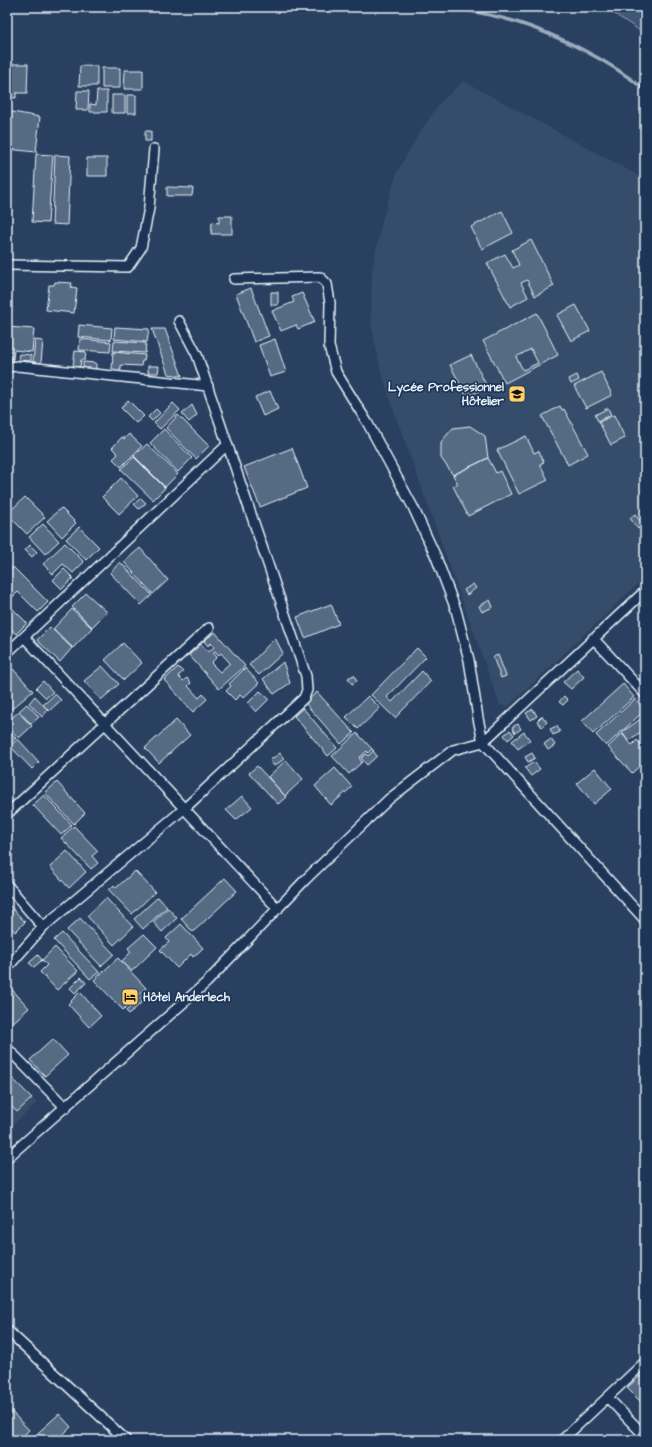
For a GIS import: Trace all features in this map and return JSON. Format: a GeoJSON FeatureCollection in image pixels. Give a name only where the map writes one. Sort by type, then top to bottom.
{"type":"FeatureCollection","features":[{"type":"Feature","properties":{"kind":"street"},"geometry":{"type":"LineString","coordinates":[[7,265],[128,267],[141,248],[149,208],[154,149]]}},
{"type":"Feature","properties":{"kind":"street"},"geometry":{"type":"LineString","coordinates":[[234,279],[320,277],[327,284],[330,303],[329,346],[336,372],[384,453],[413,507],[436,557],[456,610],[469,660],[478,718],[484,742],[645,920]]}},
{"type":"Feature","properties":{"kind":"street"},"geometry":{"type":"LineString","coordinates":[[7,968],[43,927],[185,808],[304,698],[307,690],[306,676],[208,386],[197,355],[179,321]]}},
{"type":"Feature","properties":{"kind":"street"},"geometry":{"type":"LineString","coordinates":[[7,367],[18,366],[208,386]]}},
{"type":"Feature","properties":{"kind":"street"},"geometry":{"type":"LineString","coordinates":[[7,653],[227,445]]}},
{"type":"Feature","properties":{"kind":"street"},"geometry":{"type":"LineString","coordinates":[[7,1158],[66,1108],[207,982],[389,799],[454,750],[484,742],[593,638],[645,591]]}},
{"type":"Feature","properties":{"kind":"street"},"geometry":{"type":"LineString","coordinates":[[7,814],[208,628]]}},
{"type":"Feature","properties":{"kind":"street"},"geometry":{"type":"LineString","coordinates":[[24,637],[278,909]]}},
{"type":"Feature","properties":{"kind":"street"},"geometry":{"type":"LineString","coordinates":[[593,638],[645,694]]}},
{"type":"Feature","properties":{"kind":"street"},"geometry":{"type":"LineString","coordinates":[[7,885],[43,927]]}},
{"type":"Feature","properties":{"kind":"street"},"geometry":{"type":"LineString","coordinates":[[7,1048],[66,1108]]}},
{"type":"Feature","properties":{"kind":"street"},"geometry":{"type":"LineString","coordinates":[[7,1330],[126,1440]]}},
{"type":"Feature","properties":{"kind":"street"},"geometry":{"type":"LineString","coordinates":[[562,1440],[645,1362]]}},
{"type":"Feature","properties":{"kind":"street"},"geometry":{"type":"LineString","coordinates":[[608,1398],[645,1436]]}},
{"type":"Feature","properties":{"kind":"shaded area"},"geometry":{"type":"Polygon","coordinates":[[[604,7],[645,7],[645,34],[604,7]]]}},
{"type":"Feature","properties":{"kind":"shaded area","name":"Lycée Professionnel Hôtelier"},"geometry":{"type":"Polygon","coordinates":[[[463,81],[645,179],[645,577],[508,707],[500,705],[397,420],[380,368],[371,322],[372,270],[382,221],[397,172],[418,135],[440,103],[463,81]]]}},
{"type":"Feature","properties":{"kind":"shaded area"},"geometry":{"type":"Polygon","coordinates":[[[7,1073],[37,1103],[7,1130],[7,1073]]]}},
{"type":"Feature","properties":{"kind":"building"},"geometry":{"type":"Polygon","coordinates":[[[9,64],[28,64],[27,93],[16,93],[16,98],[7,97],[9,64]]]}},
{"type":"Feature","properties":{"kind":"building"},"geometry":{"type":"Polygon","coordinates":[[[80,66],[97,66],[97,86],[79,86],[80,66]]]}},
{"type":"Feature","properties":{"kind":"building"},"geometry":{"type":"Polygon","coordinates":[[[102,68],[120,68],[120,88],[102,88],[102,68]]]}},
{"type":"Feature","properties":{"kind":"building"},"geometry":{"type":"Polygon","coordinates":[[[125,70],[143,70],[143,89],[124,89],[125,70]]]}},
{"type":"Feature","properties":{"kind":"building"},"geometry":{"type":"Polygon","coordinates":[[[77,91],[89,91],[88,110],[76,110],[77,91]]]}},
{"type":"Feature","properties":{"kind":"building"},"geometry":{"type":"Polygon","coordinates":[[[97,91],[107,91],[107,112],[90,112],[90,104],[96,105],[97,91]]]}},
{"type":"Feature","properties":{"kind":"building"},"geometry":{"type":"Polygon","coordinates":[[[112,95],[125,95],[125,113],[112,113],[112,95]]]}},
{"type":"Feature","properties":{"kind":"building"},"geometry":{"type":"Polygon","coordinates":[[[127,95],[136,95],[136,113],[127,113],[127,95]]]}},
{"type":"Feature","properties":{"kind":"building"},"geometry":{"type":"Polygon","coordinates":[[[7,111],[40,117],[36,152],[7,149],[7,111]]]}},
{"type":"Feature","properties":{"kind":"building"},"geometry":{"type":"Polygon","coordinates":[[[145,131],[151,131],[151,141],[145,141],[145,131]]]}},
{"type":"Feature","properties":{"kind":"building"},"geometry":{"type":"Polygon","coordinates":[[[36,154],[53,155],[48,223],[32,222],[36,154]]]}},
{"type":"Feature","properties":{"kind":"building"},"geometry":{"type":"Polygon","coordinates":[[[55,155],[70,156],[67,225],[52,224],[55,155]]]}},
{"type":"Feature","properties":{"kind":"building"},"geometry":{"type":"Polygon","coordinates":[[[87,158],[107,158],[107,176],[87,176],[87,158]]]}},
{"type":"Feature","properties":{"kind":"building"},"geometry":{"type":"Polygon","coordinates":[[[167,187],[193,188],[192,196],[167,196],[167,187]]]}},
{"type":"Feature","properties":{"kind":"building"},"geometry":{"type":"Polygon","coordinates":[[[502,211],[513,233],[482,249],[471,227],[502,211]]]}},
{"type":"Feature","properties":{"kind":"building"},"geometry":{"type":"Polygon","coordinates":[[[219,216],[232,216],[232,234],[211,234],[212,222],[219,223],[219,216]]]}},
{"type":"Feature","properties":{"kind":"building"},"geometry":{"type":"Polygon","coordinates":[[[531,240],[554,286],[535,296],[527,280],[521,283],[528,297],[510,307],[487,263],[505,254],[513,268],[519,265],[512,250],[531,240]]]}},
{"type":"Feature","properties":{"kind":"building"},"geometry":{"type":"Polygon","coordinates":[[[55,282],[72,283],[71,287],[77,288],[74,313],[46,310],[49,285],[54,285],[55,282]]]}},
{"type":"Feature","properties":{"kind":"building"},"geometry":{"type":"Polygon","coordinates":[[[251,288],[269,336],[254,342],[236,294],[251,288]]]}},
{"type":"Feature","properties":{"kind":"building"},"geometry":{"type":"Polygon","coordinates":[[[271,292],[278,292],[278,305],[271,305],[271,292]]]}},
{"type":"Feature","properties":{"kind":"building"},"geometry":{"type":"Polygon","coordinates":[[[302,293],[315,322],[298,329],[296,325],[281,331],[272,311],[294,302],[292,297],[302,293]]]}},
{"type":"Feature","properties":{"kind":"building"},"geometry":{"type":"Polygon","coordinates":[[[576,305],[590,331],[571,341],[557,315],[576,305]]]}},
{"type":"Feature","properties":{"kind":"building"},"geometry":{"type":"Polygon","coordinates":[[[537,313],[558,355],[505,383],[483,341],[537,313]],[[531,349],[516,357],[523,370],[538,363],[531,349]]]}},
{"type":"Feature","properties":{"kind":"building"},"geometry":{"type":"Polygon","coordinates":[[[79,325],[112,328],[111,340],[78,337],[79,325]]]}},
{"type":"Feature","properties":{"kind":"building"},"geometry":{"type":"Polygon","coordinates":[[[7,327],[34,329],[32,352],[14,350],[13,359],[7,358],[7,327]]]}},
{"type":"Feature","properties":{"kind":"building"},"geometry":{"type":"Polygon","coordinates":[[[115,327],[149,329],[147,342],[114,339],[115,327]]]}},
{"type":"Feature","properties":{"kind":"building"},"geometry":{"type":"Polygon","coordinates":[[[152,329],[165,329],[182,376],[168,374],[152,329]]]}},
{"type":"Feature","properties":{"kind":"building"},"geometry":{"type":"Polygon","coordinates":[[[80,339],[111,342],[110,352],[79,350],[80,339]]]}},
{"type":"Feature","properties":{"kind":"building"},"geometry":{"type":"Polygon","coordinates":[[[275,339],[286,372],[270,377],[259,345],[275,339]]]}},
{"type":"Feature","properties":{"kind":"building"},"geometry":{"type":"Polygon","coordinates":[[[35,340],[43,341],[41,363],[33,362],[35,340]]]}},
{"type":"Feature","properties":{"kind":"building"},"geometry":{"type":"Polygon","coordinates":[[[114,341],[146,343],[145,353],[113,351],[114,341]]]}},
{"type":"Feature","properties":{"kind":"building"},"geometry":{"type":"Polygon","coordinates":[[[75,351],[86,352],[85,360],[81,360],[80,367],[73,366],[75,351]]]}},
{"type":"Feature","properties":{"kind":"building"},"geometry":{"type":"Polygon","coordinates":[[[113,352],[145,355],[144,361],[142,361],[141,366],[121,365],[121,370],[112,369],[113,352]]]}},
{"type":"Feature","properties":{"kind":"building"},"geometry":{"type":"Polygon","coordinates":[[[19,354],[31,355],[31,361],[18,360],[19,354]]]}},
{"type":"Feature","properties":{"kind":"building"},"geometry":{"type":"Polygon","coordinates":[[[471,355],[487,387],[467,397],[450,365],[471,355]]]}},
{"type":"Feature","properties":{"kind":"building"},"geometry":{"type":"Polygon","coordinates":[[[83,362],[96,363],[96,369],[83,368],[83,362]]]}},
{"type":"Feature","properties":{"kind":"building"},"geometry":{"type":"Polygon","coordinates":[[[148,366],[159,366],[158,373],[148,373],[148,366]]]}},
{"type":"Feature","properties":{"kind":"building"},"geometry":{"type":"Polygon","coordinates":[[[601,372],[612,395],[586,408],[574,386],[601,372]]]}},
{"type":"Feature","properties":{"kind":"building"},"geometry":{"type":"Polygon","coordinates":[[[577,375],[579,380],[571,384],[569,379],[577,375]]]}},
{"type":"Feature","properties":{"kind":"building"},"geometry":{"type":"Polygon","coordinates":[[[270,391],[278,409],[263,416],[255,397],[270,391]]]}},
{"type":"Feature","properties":{"kind":"building"},"geometry":{"type":"Polygon","coordinates":[[[128,400],[144,416],[136,423],[121,408],[128,400]]]}},
{"type":"Feature","properties":{"kind":"building"},"geometry":{"type":"Polygon","coordinates":[[[173,403],[180,410],[160,429],[154,423],[173,403]]]}},
{"type":"Feature","properties":{"kind":"building"},"geometry":{"type":"Polygon","coordinates":[[[192,405],[197,415],[189,422],[182,414],[192,405]]]}},
{"type":"Feature","properties":{"kind":"building"},"geometry":{"type":"Polygon","coordinates":[[[560,406],[562,410],[564,409],[588,454],[568,465],[542,416],[560,406]]]}},
{"type":"Feature","properties":{"kind":"building"},"geometry":{"type":"Polygon","coordinates":[[[608,408],[611,415],[598,421],[595,415],[608,408]]]}},
{"type":"Feature","properties":{"kind":"building"},"geometry":{"type":"Polygon","coordinates":[[[156,409],[160,413],[152,421],[148,417],[156,409]]]}},
{"type":"Feature","properties":{"kind":"building"},"geometry":{"type":"Polygon","coordinates":[[[178,415],[209,446],[196,459],[166,428],[178,415]]]}},
{"type":"Feature","properties":{"kind":"building"},"geometry":{"type":"Polygon","coordinates":[[[614,415],[625,438],[611,445],[599,422],[614,415]]]}},
{"type":"Feature","properties":{"kind":"building"},"geometry":{"type":"Polygon","coordinates":[[[470,426],[485,436],[488,458],[453,475],[441,458],[441,442],[453,428],[470,426]]]}},
{"type":"Feature","properties":{"kind":"building"},"geometry":{"type":"Polygon","coordinates":[[[164,429],[192,458],[178,472],[150,443],[164,429]]]}},
{"type":"Feature","properties":{"kind":"building"},"geometry":{"type":"Polygon","coordinates":[[[129,434],[142,446],[121,467],[113,459],[118,454],[112,448],[122,437],[124,439],[129,434]]]}},
{"type":"Feature","properties":{"kind":"building"},"geometry":{"type":"Polygon","coordinates":[[[526,436],[534,453],[539,451],[544,462],[540,464],[548,480],[519,494],[497,450],[526,436]]]}},
{"type":"Feature","properties":{"kind":"building"},"geometry":{"type":"Polygon","coordinates":[[[147,444],[178,474],[165,487],[134,456],[147,444]]]}},
{"type":"Feature","properties":{"kind":"building"},"geometry":{"type":"Polygon","coordinates":[[[292,448],[307,488],[260,507],[244,467],[292,448]]]}},
{"type":"Feature","properties":{"kind":"building"},"geometry":{"type":"Polygon","coordinates":[[[134,457],[165,488],[153,500],[121,469],[134,457]]]}},
{"type":"Feature","properties":{"kind":"building"},"geometry":{"type":"Polygon","coordinates":[[[488,458],[496,473],[500,471],[511,494],[468,516],[453,486],[458,484],[453,475],[488,458]]]}},
{"type":"Feature","properties":{"kind":"building"},"geometry":{"type":"Polygon","coordinates":[[[121,478],[138,496],[119,514],[102,497],[121,478]]]}},
{"type":"Feature","properties":{"kind":"building"},"geometry":{"type":"Polygon","coordinates":[[[25,497],[45,517],[27,534],[7,514],[25,497]]]}},
{"type":"Feature","properties":{"kind":"building"},"geometry":{"type":"Polygon","coordinates":[[[141,498],[146,503],[139,509],[134,504],[141,498]]]}},
{"type":"Feature","properties":{"kind":"building"},"geometry":{"type":"Polygon","coordinates":[[[61,508],[76,523],[62,537],[47,521],[61,508]]]}},
{"type":"Feature","properties":{"kind":"building"},"geometry":{"type":"Polygon","coordinates":[[[635,514],[643,525],[638,529],[630,518],[635,514]]]}},
{"type":"Feature","properties":{"kind":"building"},"geometry":{"type":"Polygon","coordinates":[[[43,524],[59,541],[45,554],[29,537],[43,524]]]}},
{"type":"Feature","properties":{"kind":"building"},"geometry":{"type":"Polygon","coordinates":[[[79,527],[99,547],[86,560],[66,539],[79,527]]]}},
{"type":"Feature","properties":{"kind":"building"},"geometry":{"type":"Polygon","coordinates":[[[65,543],[84,562],[73,573],[63,564],[53,574],[43,564],[65,543]]]}},
{"type":"Feature","properties":{"kind":"building"},"geometry":{"type":"Polygon","coordinates":[[[30,545],[37,552],[32,557],[25,550],[30,545]]]}},
{"type":"Feature","properties":{"kind":"building"},"geometry":{"type":"Polygon","coordinates":[[[140,548],[168,580],[153,594],[124,562],[140,548]]]}},
{"type":"Feature","properties":{"kind":"building"},"geometry":{"type":"Polygon","coordinates":[[[120,562],[152,595],[141,605],[110,573],[120,562]]]}},
{"type":"Feature","properties":{"kind":"building"},"geometry":{"type":"Polygon","coordinates":[[[13,567],[48,602],[38,612],[18,592],[7,602],[7,573],[13,567]]]}},
{"type":"Feature","properties":{"kind":"building"},"geometry":{"type":"Polygon","coordinates":[[[64,569],[73,578],[62,589],[53,580],[64,569]]]}},
{"type":"Feature","properties":{"kind":"building"},"geometry":{"type":"Polygon","coordinates":[[[473,584],[476,588],[467,595],[464,590],[473,584]]]}},
{"type":"Feature","properties":{"kind":"building"},"geometry":{"type":"Polygon","coordinates":[[[86,593],[107,612],[92,627],[72,607],[86,593]]]}},
{"type":"Feature","properties":{"kind":"building"},"geometry":{"type":"Polygon","coordinates":[[[490,600],[493,607],[482,612],[479,606],[490,600]]]}},
{"type":"Feature","properties":{"kind":"building"},"geometry":{"type":"Polygon","coordinates":[[[7,603],[27,623],[16,634],[7,624],[7,603]]]}},
{"type":"Feature","properties":{"kind":"building"},"geometry":{"type":"Polygon","coordinates":[[[331,604],[339,624],[305,638],[297,617],[331,604]]]}},
{"type":"Feature","properties":{"kind":"building"},"geometry":{"type":"Polygon","coordinates":[[[72,609],[92,628],[73,648],[53,629],[72,609]]]}},
{"type":"Feature","properties":{"kind":"building"},"geometry":{"type":"Polygon","coordinates":[[[50,627],[72,648],[60,662],[37,640],[50,627]]]}},
{"type":"Feature","properties":{"kind":"building"},"geometry":{"type":"Polygon","coordinates":[[[215,632],[245,666],[219,689],[189,655],[201,644],[208,652],[214,647],[211,643],[208,646],[204,641],[215,632]],[[215,651],[213,653],[217,657],[211,663],[220,672],[230,663],[221,653],[219,655],[215,651]]]}},
{"type":"Feature","properties":{"kind":"building"},"geometry":{"type":"Polygon","coordinates":[[[275,638],[283,653],[259,675],[249,665],[275,638]]]}},
{"type":"Feature","properties":{"kind":"building"},"geometry":{"type":"Polygon","coordinates":[[[123,643],[142,663],[124,680],[105,660],[123,643]]]}},
{"type":"Feature","properties":{"kind":"building"},"geometry":{"type":"Polygon","coordinates":[[[417,648],[426,657],[387,697],[392,702],[422,671],[431,681],[395,718],[371,695],[417,648]]]}},
{"type":"Feature","properties":{"kind":"building"},"geometry":{"type":"Polygon","coordinates":[[[498,655],[506,676],[501,678],[493,657],[498,655]]]}},
{"type":"Feature","properties":{"kind":"building"},"geometry":{"type":"Polygon","coordinates":[[[283,662],[290,683],[274,694],[263,679],[283,662]]]}},
{"type":"Feature","properties":{"kind":"building"},"geometry":{"type":"Polygon","coordinates":[[[102,666],[119,684],[101,700],[84,681],[102,666]]]}},
{"type":"Feature","properties":{"kind":"building"},"geometry":{"type":"Polygon","coordinates":[[[178,667],[183,672],[178,676],[183,681],[187,678],[191,683],[188,686],[199,698],[203,694],[207,699],[193,712],[164,680],[178,667]]]}},
{"type":"Feature","properties":{"kind":"building"},"geometry":{"type":"Polygon","coordinates":[[[245,668],[259,683],[243,698],[240,695],[235,700],[226,691],[231,686],[229,684],[245,668]]]}},
{"type":"Feature","properties":{"kind":"building"},"geometry":{"type":"Polygon","coordinates":[[[13,669],[33,691],[7,713],[7,674],[13,669]]]}},
{"type":"Feature","properties":{"kind":"building"},"geometry":{"type":"Polygon","coordinates":[[[577,669],[584,677],[571,689],[563,682],[577,669]]]}},
{"type":"Feature","properties":{"kind":"building"},"geometry":{"type":"Polygon","coordinates":[[[354,675],[357,681],[352,684],[348,678],[354,675]]]}},
{"type":"Feature","properties":{"kind":"building"},"geometry":{"type":"Polygon","coordinates":[[[43,681],[53,692],[46,698],[36,688],[43,681]]]}},
{"type":"Feature","properties":{"kind":"building"},"geometry":{"type":"Polygon","coordinates":[[[623,684],[634,697],[593,734],[582,721],[623,684]]]}},
{"type":"Feature","properties":{"kind":"building"},"geometry":{"type":"Polygon","coordinates":[[[260,691],[269,699],[256,712],[248,703],[260,691]]]}},
{"type":"Feature","properties":{"kind":"building"},"geometry":{"type":"Polygon","coordinates":[[[317,692],[354,733],[341,744],[305,703],[317,692]]]}},
{"type":"Feature","properties":{"kind":"building"},"geometry":{"type":"Polygon","coordinates":[[[55,694],[61,700],[49,711],[43,705],[55,694]]]}},
{"type":"Feature","properties":{"kind":"building"},"geometry":{"type":"Polygon","coordinates":[[[35,696],[48,710],[42,717],[29,703],[35,696]]]}},
{"type":"Feature","properties":{"kind":"building"},"geometry":{"type":"Polygon","coordinates":[[[368,696],[380,708],[358,729],[346,717],[368,696]]]}},
{"type":"Feature","properties":{"kind":"building"},"geometry":{"type":"Polygon","coordinates":[[[564,696],[568,700],[563,705],[559,702],[564,696]]]}},
{"type":"Feature","properties":{"kind":"building"},"geometry":{"type":"Polygon","coordinates":[[[635,699],[645,710],[606,746],[596,735],[635,699]]]}},
{"type":"Feature","properties":{"kind":"building"},"geometry":{"type":"Polygon","coordinates":[[[27,704],[39,717],[31,724],[19,711],[27,704]]]}},
{"type":"Feature","properties":{"kind":"building"},"geometry":{"type":"Polygon","coordinates":[[[303,708],[337,748],[328,756],[294,716],[303,708]]]}},
{"type":"Feature","properties":{"kind":"building"},"geometry":{"type":"Polygon","coordinates":[[[533,709],[537,716],[531,720],[526,713],[533,709]]]}},
{"type":"Feature","properties":{"kind":"building"},"geometry":{"type":"Polygon","coordinates":[[[18,712],[32,726],[19,738],[7,726],[7,723],[18,712]]]}},
{"type":"Feature","properties":{"kind":"building"},"geometry":{"type":"Polygon","coordinates":[[[542,716],[547,722],[542,727],[537,721],[542,716]]]}},
{"type":"Feature","properties":{"kind":"building"},"geometry":{"type":"Polygon","coordinates":[[[645,716],[645,729],[628,741],[622,732],[645,716]]]}},
{"type":"Feature","properties":{"kind":"building"},"geometry":{"type":"Polygon","coordinates":[[[176,720],[190,735],[159,763],[145,748],[176,720]]]}},
{"type":"Feature","properties":{"kind":"building"},"geometry":{"type":"Polygon","coordinates":[[[518,724],[521,729],[515,733],[512,727],[518,724]]]}},
{"type":"Feature","properties":{"kind":"building"},"geometry":{"type":"Polygon","coordinates":[[[557,726],[560,732],[553,735],[550,729],[557,726]]]}},
{"type":"Feature","properties":{"kind":"building"},"geometry":{"type":"Polygon","coordinates":[[[8,730],[16,738],[8,745],[7,744],[8,730]]]}},
{"type":"Feature","properties":{"kind":"building"},"geometry":{"type":"Polygon","coordinates":[[[510,730],[514,735],[508,740],[504,735],[510,730]]]}},
{"type":"Feature","properties":{"kind":"building"},"geometry":{"type":"Polygon","coordinates":[[[524,732],[530,740],[518,749],[512,741],[524,732]]]}},
{"type":"Feature","properties":{"kind":"building"},"geometry":{"type":"Polygon","coordinates":[[[357,733],[374,751],[372,749],[368,753],[367,751],[359,758],[362,762],[349,774],[332,756],[357,733]]]}},
{"type":"Feature","properties":{"kind":"building"},"geometry":{"type":"Polygon","coordinates":[[[622,734],[632,745],[637,740],[645,749],[645,761],[632,773],[608,747],[622,734]]]}},
{"type":"Feature","properties":{"kind":"building"},"geometry":{"type":"Polygon","coordinates":[[[18,739],[39,762],[32,769],[10,746],[18,739]]]}},
{"type":"Feature","properties":{"kind":"building"},"geometry":{"type":"Polygon","coordinates":[[[551,739],[555,745],[548,750],[544,744],[551,739]]]}},
{"type":"Feature","properties":{"kind":"building"},"geometry":{"type":"Polygon","coordinates":[[[373,751],[377,756],[367,765],[361,758],[366,754],[368,756],[373,751]]]}},
{"type":"Feature","properties":{"kind":"building"},"geometry":{"type":"Polygon","coordinates":[[[280,753],[284,759],[274,766],[270,760],[280,753]]]}},
{"type":"Feature","properties":{"kind":"building"},"geometry":{"type":"Polygon","coordinates":[[[532,753],[535,758],[528,762],[525,757],[532,753]]]}},
{"type":"Feature","properties":{"kind":"building"},"geometry":{"type":"Polygon","coordinates":[[[286,760],[303,779],[285,796],[268,777],[286,760]]]}},
{"type":"Feature","properties":{"kind":"building"},"geometry":{"type":"Polygon","coordinates":[[[534,762],[540,769],[531,776],[525,768],[534,762]]]}},
{"type":"Feature","properties":{"kind":"building"},"geometry":{"type":"Polygon","coordinates":[[[257,766],[286,797],[278,804],[249,773],[257,766]]]}},
{"type":"Feature","properties":{"kind":"building"},"geometry":{"type":"Polygon","coordinates":[[[335,768],[352,787],[331,805],[315,786],[335,768]]]}},
{"type":"Feature","properties":{"kind":"building"},"geometry":{"type":"Polygon","coordinates":[[[595,768],[612,789],[594,804],[577,783],[595,768]]]}},
{"type":"Feature","properties":{"kind":"building"},"geometry":{"type":"Polygon","coordinates":[[[57,782],[85,813],[74,824],[45,793],[57,782]]]}},
{"type":"Feature","properties":{"kind":"building"},"geometry":{"type":"Polygon","coordinates":[[[44,795],[72,825],[61,835],[33,805],[44,795]]]}},
{"type":"Feature","properties":{"kind":"building"},"geometry":{"type":"Polygon","coordinates":[[[242,796],[252,807],[236,820],[226,810],[242,796]]]}},
{"type":"Feature","properties":{"kind":"building"},"geometry":{"type":"Polygon","coordinates":[[[74,826],[98,851],[92,856],[98,863],[91,869],[61,838],[74,826]]]}},
{"type":"Feature","properties":{"kind":"building"},"geometry":{"type":"Polygon","coordinates":[[[67,851],[86,872],[69,888],[50,867],[67,851]]]}},
{"type":"Feature","properties":{"kind":"building"},"geometry":{"type":"Polygon","coordinates":[[[135,871],[155,892],[132,914],[109,890],[114,885],[116,888],[135,871]]]}},
{"type":"Feature","properties":{"kind":"building"},"geometry":{"type":"Polygon","coordinates":[[[225,878],[237,891],[193,932],[181,919],[225,878]]]}},
{"type":"Feature","properties":{"kind":"building"},"geometry":{"type":"Polygon","coordinates":[[[158,897],[167,907],[143,929],[134,919],[158,897]]]}},
{"type":"Feature","properties":{"kind":"building"},"geometry":{"type":"Polygon","coordinates":[[[106,898],[133,927],[114,945],[87,916],[106,898]]]}},
{"type":"Feature","properties":{"kind":"building"},"geometry":{"type":"Polygon","coordinates":[[[7,903],[25,922],[15,932],[7,923],[7,903]]]}},
{"type":"Feature","properties":{"kind":"building"},"geometry":{"type":"Polygon","coordinates":[[[168,908],[177,918],[162,932],[153,922],[168,908]]]}},
{"type":"Feature","properties":{"kind":"building"},"geometry":{"type":"Polygon","coordinates":[[[80,918],[114,954],[101,966],[67,930],[80,918]]]}},
{"type":"Feature","properties":{"kind":"building"},"geometry":{"type":"Polygon","coordinates":[[[181,924],[203,948],[193,957],[191,954],[177,968],[160,950],[169,942],[166,938],[181,924]]]}},
{"type":"Feature","properties":{"kind":"building"},"geometry":{"type":"Polygon","coordinates":[[[62,933],[99,972],[90,979],[54,940],[62,933]]]}},
{"type":"Feature","properties":{"kind":"building"},"geometry":{"type":"Polygon","coordinates":[[[144,934],[157,947],[132,971],[122,961],[131,952],[128,948],[144,934]]]}},
{"type":"Feature","properties":{"kind":"building"},"geometry":{"type":"Polygon","coordinates":[[[55,947],[78,971],[57,990],[40,972],[47,965],[42,960],[55,947]]]}},
{"type":"Feature","properties":{"kind":"building"},"geometry":{"type":"Polygon","coordinates":[[[38,955],[42,960],[34,967],[29,963],[38,955]]]}},
{"type":"Feature","properties":{"kind":"building"},"geometry":{"type":"Polygon","coordinates":[[[118,958],[146,988],[123,1010],[94,980],[118,958]]]}},
{"type":"Feature","properties":{"kind":"building"},"geometry":{"type":"Polygon","coordinates":[[[81,977],[86,983],[75,993],[70,988],[81,977]]]}},
{"type":"Feature","properties":{"kind":"building"},"geometry":{"type":"Polygon","coordinates":[[[7,984],[29,1008],[8,1027],[7,1025],[7,984]]]}},
{"type":"Feature","properties":{"kind":"building"},"geometry":{"type":"Polygon","coordinates":[[[149,989],[152,993],[129,1014],[126,1011],[149,989]]]}},
{"type":"Feature","properties":{"kind":"building"},"geometry":{"type":"Polygon","coordinates":[[[80,992],[101,1016],[89,1027],[68,1004],[80,992]]]}},
{"type":"Feature","properties":{"kind":"building"},"geometry":{"type":"Polygon","coordinates":[[[53,1039],[68,1055],[45,1076],[30,1060],[53,1039]]]}},
{"type":"Feature","properties":{"kind":"building"},"geometry":{"type":"Polygon","coordinates":[[[7,1073],[32,1098],[17,1112],[7,1102],[7,1073]]]}},
{"type":"Feature","properties":{"kind":"building"},"geometry":{"type":"Polygon","coordinates":[[[640,1376],[645,1381],[645,1406],[627,1388],[640,1376]]]}},
{"type":"Feature","properties":{"kind":"building"},"geometry":{"type":"Polygon","coordinates":[[[7,1407],[29,1430],[19,1440],[16,1440],[7,1431],[7,1407]]]}},
{"type":"Feature","properties":{"kind":"building"},"geometry":{"type":"Polygon","coordinates":[[[59,1414],[71,1427],[57,1440],[30,1440],[59,1414]]]}},
{"type":"Feature","properties":{"kind":"waterway"},"geometry":{"type":"LineString","coordinates":[[460,7],[465,10],[513,21],[548,33],[599,59],[631,79],[645,90]]}},
{"type":"Feature","properties":{"kind":"place","name":"Lycée Professionnel Hôtelier"},"geometry":{"type":"Point","coordinates":[517,394]}},
{"type":"Feature","properties":{"kind":"place","name":"Hôtel Anderlech"},"geometry":{"type":"Point","coordinates":[130,997]}}]}
